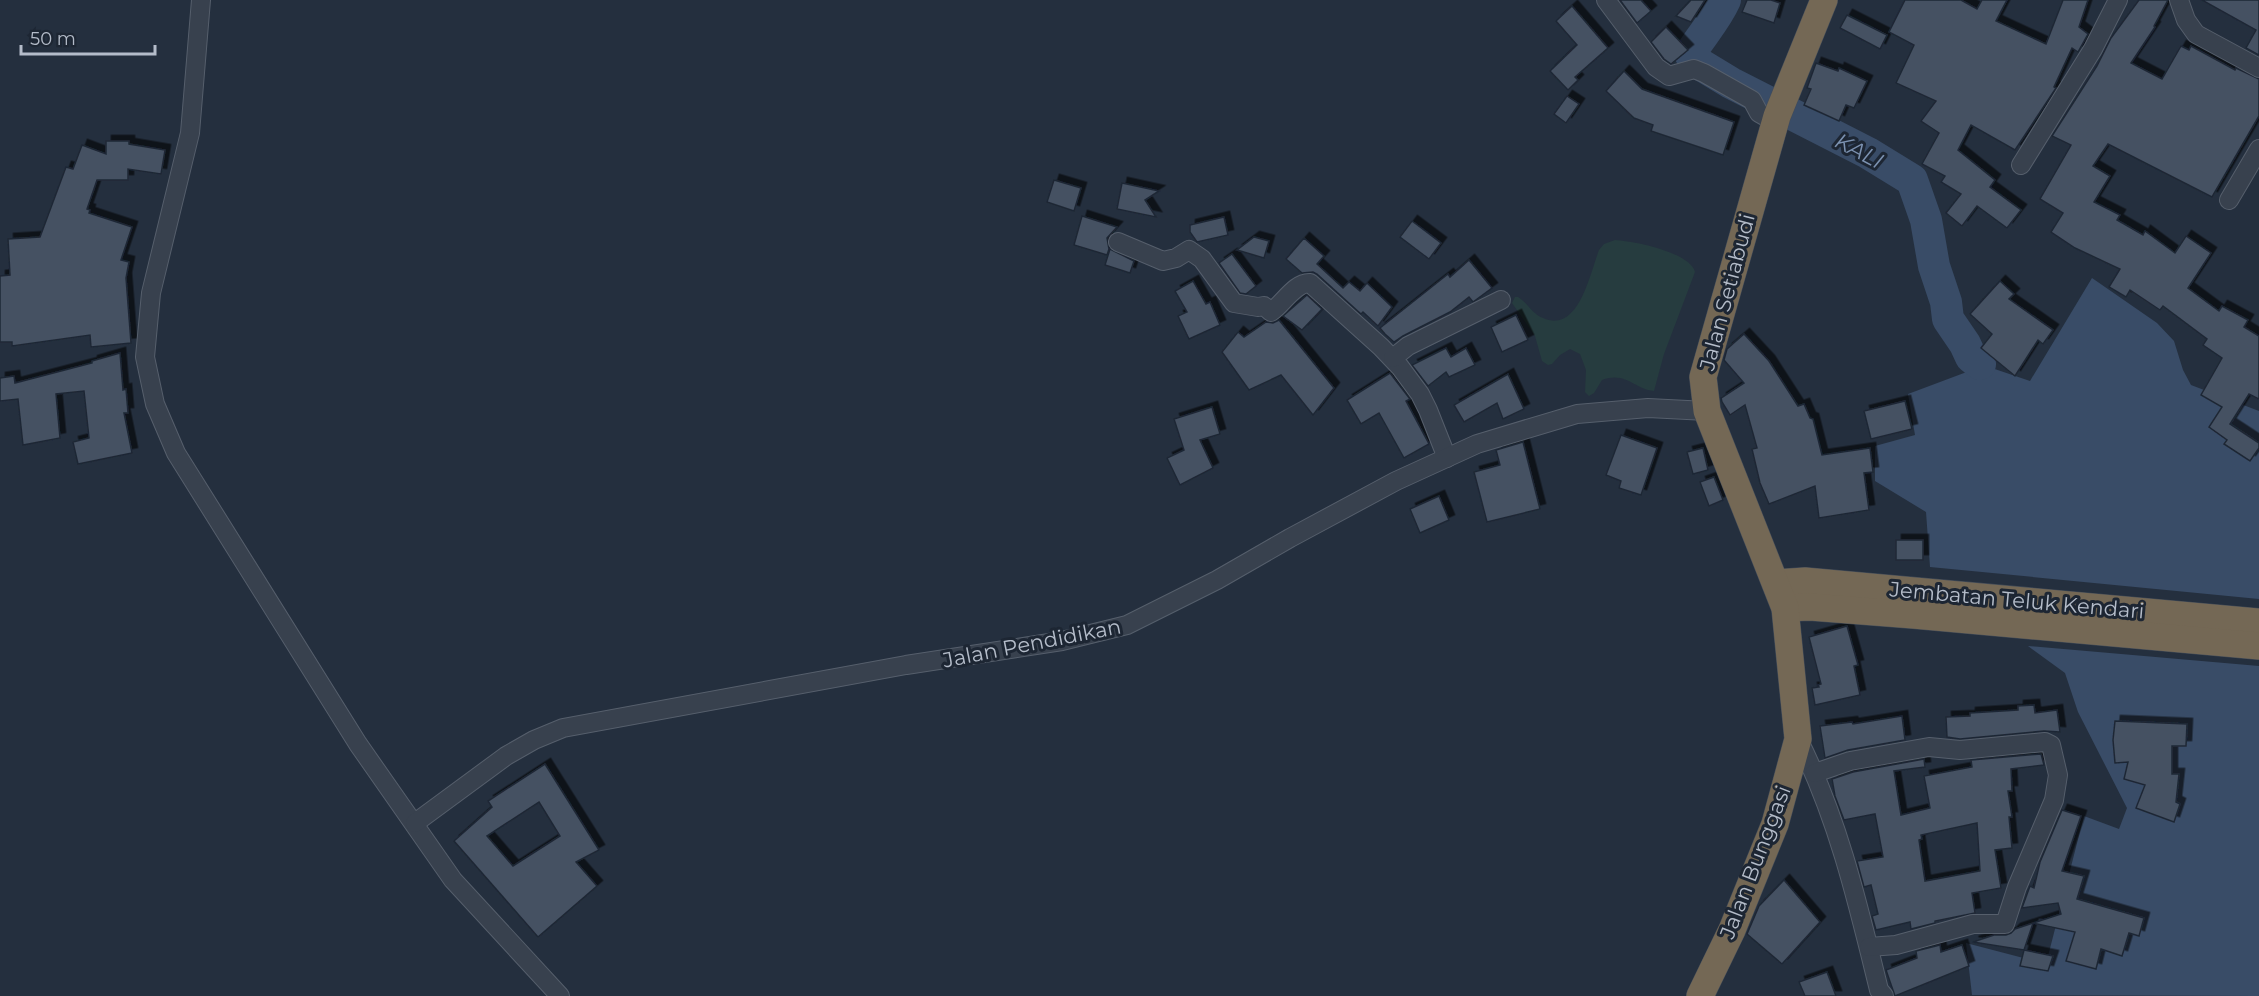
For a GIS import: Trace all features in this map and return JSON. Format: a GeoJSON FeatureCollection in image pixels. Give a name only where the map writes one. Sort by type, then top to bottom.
{"type":"FeatureCollection","features":[{"type":"Feature","properties":{"kind":"highway","name":"Jalan Setiabudi"},"geometry":{"type":"LineString","coordinates":[[1780,596],[1707,411],[1703,377],[1708,352],[1778,113],[1824,0]]}},
{"type":"Feature","properties":{"kind":"highway","name":"Jembatan Teluk Kendari"},"geometry":{"type":"LineString","coordinates":[[1780,596],[1810,607],[1914,603],[2259,621]]}},
{"type":"Feature","properties":{"kind":"highway","name":"Jalan Bunggasi"},"geometry":{"type":"LineString","coordinates":[[1700,996],[1732,930],[1775,824],[1798,739],[1780,596]]}},
{"type":"Feature","properties":{"kind":"highway","name":"Jembatan Teluk Kendari"},"geometry":{"type":"LineString","coordinates":[[1914,603],[2259,646]]}},
{"type":"Feature","properties":{"kind":"street"},"geometry":{"type":"LineString","coordinates":[[201,0],[190,133],[152,293],[145,357],[155,404],[176,453],[358,744],[453,880],[560,996]]}},
{"type":"Feature","properties":{"kind":"street"},"geometry":{"type":"LineString","coordinates":[[1606,0],[1662,72],[1669,76],[1694,69],[1749,98],[1759,113],[1778,113]]}},
{"type":"Feature","properties":{"kind":"street"},"geometry":{"type":"LineString","coordinates":[[2021,165],[2093,49],[2118,0]]}},
{"type":"Feature","properties":{"kind":"street"},"geometry":{"type":"LineString","coordinates":[[2180,0],[2186,20],[2196,34],[2259,68]]}},
{"type":"Feature","properties":{"kind":"street"},"geometry":{"type":"LineString","coordinates":[[2229,201],[2259,149]]}},
{"type":"Feature","properties":{"kind":"street"},"geometry":{"type":"LineString","coordinates":[[1118,242],[1163,261],[1176,258],[1189,250],[1202,259],[1234,303],[1264,306],[1271,312],[1298,287],[1304,283],[1310,283],[1393,358],[1420,394],[1447,458]]}},
{"type":"Feature","properties":{"kind":"street"},"geometry":{"type":"LineString","coordinates":[[1393,358],[1408,346],[1501,300]]}},
{"type":"Feature","properties":{"kind":"street","name":"Jalan Pendidikan"},"geometry":{"type":"LineString","coordinates":[[415,824],[506,756],[534,740],[563,728],[906,665],[1062,641],[1127,625],[1217,580],[1396,481],[1477,444],[1577,414],[1648,408],[1707,411]]}},
{"type":"Feature","properties":{"kind":"street"},"geometry":{"type":"LineString","coordinates":[[1798,739],[1815,773],[1846,865],[1879,990],[1884,996]]}},
{"type":"Feature","properties":{"kind":"street"},"geometry":{"type":"LineString","coordinates":[[1815,773],[1850,761],[1929,747],[1960,750],[2045,742],[2051,745],[2058,775],[2054,800],[2017,887],[2005,924],[1973,924],[1896,945],[1869,947]]}},
{"type":"Feature","properties":{"kind":"green space"},"geometry":{"type":"Polygon","coordinates":[[[1615,240],[1647,245],[1672,253],[1691,265],[1695,272],[1664,354],[1654,391],[1624,379],[1610,378],[1602,380],[1594,393],[1589,396],[1585,392],[1586,370],[1580,354],[1570,349],[1552,364],[1548,365],[1542,361],[1535,336],[1512,303],[1515,297],[1518,297],[1543,318],[1555,321],[1566,317],[1581,299],[1599,250],[1604,244],[1615,240]]]}},
{"type":"Feature","properties":{"kind":"water"},"geometry":{"type":"Polygon","coordinates":[[[2092,278],[2157,323],[2174,341],[2183,370],[2191,385],[2259,411],[2259,599],[1930,567],[1926,512],[1875,481],[1875,446],[1915,435],[1908,394],[1964,373],[1980,364],[2030,381],[2092,278]]]}},
{"type":"Feature","properties":{"kind":"water"},"geometry":{"type":"Polygon","coordinates":[[[2028,646],[2259,666],[2259,996],[1972,995],[1966,943],[2046,964],[2084,816],[2119,829],[2127,808],[2078,712],[2065,673],[2028,646]]]}},
{"type":"Feature","properties":{"kind":"building"},"geometry":{"type":"Polygon","coordinates":[[[1620,0],[1641,0],[1651,11],[1637,23],[1620,0]]]}},
{"type":"Feature","properties":{"kind":"building"},"geometry":{"type":"Polygon","coordinates":[[[1691,0],[1705,0],[1691,22],[1676,16],[1691,0]]]}},
{"type":"Feature","properties":{"kind":"building"},"geometry":{"type":"Polygon","coordinates":[[[1747,0],[1771,0],[1780,3],[1774,23],[1742,12],[1747,0]]]}},
{"type":"Feature","properties":{"kind":"building"},"geometry":{"type":"Polygon","coordinates":[[[1905,0],[1961,0],[1977,9],[1982,0],[2007,0],[1996,21],[2046,44],[2063,0],[2088,0],[2079,27],[2088,34],[2078,52],[2072,48],[2054,87],[2056,88],[2015,150],[1971,125],[1958,150],[1995,180],[1990,187],[2021,210],[2007,228],[1977,206],[1962,226],[1946,213],[1961,194],[1941,182],[1945,176],[1922,164],[1939,133],[1921,121],[1936,101],[1896,83],[1914,45],[1889,32],[1905,0]]]}},
{"type":"Feature","properties":{"kind":"building"},"geometry":{"type":"Polygon","coordinates":[[[2139,0],[2168,0],[2155,27],[2131,63],[2162,79],[2181,46],[2189,50],[2191,46],[2235,70],[2236,68],[2259,79],[2259,116],[2212,197],[2108,144],[2093,166],[2110,176],[2094,202],[2120,215],[2117,220],[2143,235],[2145,231],[2175,253],[2186,236],[2211,253],[2188,288],[2219,311],[2222,306],[2248,320],[2244,327],[2259,336],[2259,399],[2249,394],[2230,424],[2259,443],[2259,448],[2250,461],[2224,444],[2227,440],[2209,427],[2222,407],[2201,395],[2222,358],[2203,345],[2207,339],[2163,306],[2160,310],[2130,290],[2126,297],[2109,287],[2120,269],[2075,248],[2051,232],[2063,213],[2040,199],[2071,145],[2052,136],[2097,66],[2111,38],[2139,0]]]}},
{"type":"Feature","properties":{"kind":"building"},"geometry":{"type":"Polygon","coordinates":[[[2202,0],[2259,0],[2259,55],[2246,48],[2256,30],[2202,0]]]}},
{"type":"Feature","properties":{"kind":"building"},"geometry":{"type":"Polygon","coordinates":[[[1572,6],[1608,48],[1575,77],[1578,80],[1568,90],[1550,71],[1577,45],[1556,21],[1572,6]]]}},
{"type":"Feature","properties":{"kind":"building"},"geometry":{"type":"Polygon","coordinates":[[[1847,15],[1887,35],[1880,49],[1840,28],[1847,15]]]}},
{"type":"Feature","properties":{"kind":"building"},"geometry":{"type":"Polygon","coordinates":[[[1666,27],[1688,50],[1671,64],[1664,59],[1651,42],[1666,27]]]}},
{"type":"Feature","properties":{"kind":"building"},"geometry":{"type":"Polygon","coordinates":[[[1816,63],[1838,71],[1839,68],[1867,81],[1854,108],[1846,105],[1839,121],[1804,105],[1811,89],[1807,88],[1816,63]]]}},
{"type":"Feature","properties":{"kind":"building"},"geometry":{"type":"Polygon","coordinates":[[[1624,71],[1642,89],[1734,122],[1723,155],[1651,131],[1653,125],[1634,118],[1606,91],[1624,71]]]}},
{"type":"Feature","properties":{"kind":"building"},"geometry":{"type":"Polygon","coordinates":[[[1567,96],[1579,104],[1566,123],[1554,114],[1567,96]]]}},
{"type":"Feature","properties":{"kind":"building"},"geometry":{"type":"Polygon","coordinates":[[[106,141],[129,141],[129,144],[165,150],[161,174],[128,169],[128,180],[97,180],[87,209],[90,210],[89,213],[132,227],[121,260],[129,262],[126,278],[131,343],[91,347],[90,335],[12,346],[12,342],[0,342],[0,276],[10,275],[8,239],[40,237],[66,167],[73,169],[82,145],[106,154],[106,141]]]}},
{"type":"Feature","properties":{"kind":"building"},"geometry":{"type":"Polygon","coordinates":[[[1054,180],[1081,188],[1074,211],[1047,202],[1054,180]]]}},
{"type":"Feature","properties":{"kind":"building"},"geometry":{"type":"Polygon","coordinates":[[[1122,183],[1159,191],[1145,200],[1156,217],[1117,209],[1122,183]]]}},
{"type":"Feature","properties":{"kind":"building"},"geometry":{"type":"Polygon","coordinates":[[[1082,216],[1117,227],[1107,238],[1109,249],[1107,255],[1074,245],[1082,216]]]}},
{"type":"Feature","properties":{"kind":"building"},"geometry":{"type":"Polygon","coordinates":[[[1224,217],[1228,235],[1197,242],[1190,232],[1190,225],[1224,217]]]}},
{"type":"Feature","properties":{"kind":"building"},"geometry":{"type":"Polygon","coordinates":[[[1412,221],[1441,243],[1429,259],[1400,237],[1412,221]]]}},
{"type":"Feature","properties":{"kind":"building"},"geometry":{"type":"Polygon","coordinates":[[[1254,237],[1269,241],[1264,258],[1237,250],[1254,237]]]}},
{"type":"Feature","properties":{"kind":"building"},"geometry":{"type":"Polygon","coordinates":[[[1304,238],[1324,256],[1317,264],[1343,288],[1349,282],[1360,291],[1367,283],[1392,307],[1378,326],[1363,312],[1361,314],[1317,274],[1302,273],[1286,259],[1304,238]]]}},
{"type":"Feature","properties":{"kind":"building"},"geometry":{"type":"Polygon","coordinates":[[[1110,249],[1134,261],[1130,273],[1105,265],[1110,249]]]}},
{"type":"Feature","properties":{"kind":"building"},"geometry":{"type":"Polygon","coordinates":[[[1232,254],[1256,286],[1246,294],[1240,293],[1219,263],[1232,254]]]}},
{"type":"Feature","properties":{"kind":"building"},"geometry":{"type":"Polygon","coordinates":[[[1469,260],[1492,288],[1473,302],[1469,297],[1450,312],[1394,342],[1380,328],[1448,274],[1450,277],[1469,260]]]}},
{"type":"Feature","properties":{"kind":"building"},"geometry":{"type":"Polygon","coordinates":[[[1193,281],[1206,304],[1210,302],[1220,325],[1189,339],[1178,316],[1187,312],[1175,291],[1193,281]]]}},
{"type":"Feature","properties":{"kind":"building"},"geometry":{"type":"Polygon","coordinates":[[[2000,281],[2014,294],[2009,299],[2053,330],[2043,344],[2038,340],[2015,376],[1981,348],[1992,334],[1970,314],[2000,281]]]}},
{"type":"Feature","properties":{"kind":"building"},"geometry":{"type":"Polygon","coordinates":[[[1307,295],[1322,309],[1302,330],[1283,316],[1307,295]]]}},
{"type":"Feature","properties":{"kind":"building"},"geometry":{"type":"Polygon","coordinates":[[[1516,315],[1528,340],[1502,352],[1491,327],[1516,315]]]}},
{"type":"Feature","properties":{"kind":"building"},"geometry":{"type":"Polygon","coordinates":[[[1279,320],[1334,388],[1313,415],[1281,375],[1249,390],[1222,352],[1238,332],[1244,337],[1266,322],[1273,323],[1279,320]]]}},
{"type":"Feature","properties":{"kind":"building"},"geometry":{"type":"Polygon","coordinates":[[[1744,334],[1769,361],[1798,406],[1804,404],[1810,418],[1813,419],[1822,455],[1870,448],[1873,472],[1864,473],[1869,510],[1819,518],[1815,486],[1769,504],[1760,483],[1752,449],[1757,448],[1745,405],[1730,415],[1721,398],[1744,383],[1724,360],[1727,349],[1744,334]]]}},
{"type":"Feature","properties":{"kind":"building"},"geometry":{"type":"Polygon","coordinates":[[[1446,348],[1451,357],[1466,348],[1475,365],[1449,377],[1446,372],[1428,386],[1412,365],[1446,348]]]}},
{"type":"Feature","properties":{"kind":"building"},"geometry":{"type":"Polygon","coordinates":[[[120,353],[123,390],[126,389],[128,413],[124,413],[132,453],[78,464],[73,442],[89,438],[84,391],[56,394],[60,438],[23,445],[18,399],[0,401],[0,378],[14,376],[15,383],[92,363],[92,361],[120,353]]]}},
{"type":"Feature","properties":{"kind":"building"},"geometry":{"type":"Polygon","coordinates":[[[1390,373],[1410,399],[1406,401],[1429,444],[1404,458],[1379,413],[1361,424],[1347,400],[1390,373]]]}},
{"type":"Feature","properties":{"kind":"building"},"geometry":{"type":"Polygon","coordinates":[[[1508,374],[1524,409],[1503,419],[1497,403],[1464,422],[1454,405],[1508,374]]]}},
{"type":"Feature","properties":{"kind":"building"},"geometry":{"type":"Polygon","coordinates":[[[1905,401],[1912,429],[1871,439],[1864,411],[1905,401]]]}},
{"type":"Feature","properties":{"kind":"building"},"geometry":{"type":"Polygon","coordinates":[[[1212,407],[1220,434],[1200,440],[1213,468],[1180,485],[1167,458],[1184,450],[1174,419],[1212,407]]]}},
{"type":"Feature","properties":{"kind":"building"},"geometry":{"type":"Polygon","coordinates":[[[1621,435],[1657,448],[1641,495],[1619,488],[1621,481],[1606,475],[1621,435]]]}},
{"type":"Feature","properties":{"kind":"building"},"geometry":{"type":"Polygon","coordinates":[[[1523,442],[1540,509],[1487,522],[1474,472],[1500,465],[1496,450],[1523,442]]]}},
{"type":"Feature","properties":{"kind":"building"},"geometry":{"type":"Polygon","coordinates":[[[1703,448],[1708,470],[1693,474],[1687,452],[1703,448]]]}},
{"type":"Feature","properties":{"kind":"building"},"geometry":{"type":"Polygon","coordinates":[[[1714,477],[1723,500],[1709,506],[1700,482],[1714,477]]]}},
{"type":"Feature","properties":{"kind":"building"},"geometry":{"type":"Polygon","coordinates":[[[1439,496],[1449,520],[1420,533],[1410,509],[1439,496]]]}},
{"type":"Feature","properties":{"kind":"building"},"geometry":{"type":"Polygon","coordinates":[[[1896,540],[1923,540],[1923,560],[1896,560],[1896,540]]]}},
{"type":"Feature","properties":{"kind":"building"},"geometry":{"type":"Polygon","coordinates":[[[1847,626],[1858,665],[1854,666],[1860,695],[1815,705],[1812,688],[1819,687],[1818,685],[1821,684],[1809,637],[1847,626]]]}},
{"type":"Feature","properties":{"kind":"building"},"geometry":{"type":"Polygon","coordinates":[[[2034,705],[2035,713],[2057,710],[2060,732],[2044,731],[1960,739],[1947,737],[1946,717],[2018,710],[2018,706],[2034,705]]]}},
{"type":"Feature","properties":{"kind":"building"},"geometry":{"type":"Polygon","coordinates":[[[1902,716],[1905,740],[1848,750],[1825,758],[1820,726],[1852,722],[1853,724],[1902,716]]]}},
{"type":"Feature","properties":{"kind":"building"},"geometry":{"type":"Polygon","coordinates":[[[2115,721],[2187,724],[2186,746],[2172,746],[2172,774],[2179,774],[2176,802],[2180,804],[2174,822],[2136,808],[2145,785],[2124,779],[2128,762],[2115,763],[2113,740],[2115,721]]]}},
{"type":"Feature","properties":{"kind":"building"},"geometry":{"type":"Polygon","coordinates":[[[2041,754],[2044,765],[2011,769],[2012,791],[2008,791],[2012,817],[2009,817],[2012,848],[1995,850],[2001,888],[1972,893],[1975,913],[1935,921],[1935,923],[1911,929],[1910,922],[1876,930],[1872,916],[1878,914],[1871,885],[1864,887],[1857,861],[1883,857],[1875,814],[1844,820],[1835,796],[1832,779],[1853,772],[1924,759],[1925,767],[1894,771],[1901,815],[1930,808],[1924,776],[1972,767],[1971,760],[2041,754]],[[1977,823],[1921,835],[1922,839],[1919,840],[1925,881],[1980,871],[1977,823]]]}},
{"type":"Feature","properties":{"kind":"building"},"geometry":{"type":"Polygon","coordinates":[[[545,764],[599,850],[576,862],[597,886],[538,937],[454,841],[492,807],[488,801],[545,764]],[[539,802],[487,836],[513,866],[560,836],[539,802]]]}},
{"type":"Feature","properties":{"kind":"building"},"geometry":{"type":"Polygon","coordinates":[[[2062,810],[2081,816],[2062,871],[2084,876],[2077,899],[2144,918],[2139,936],[2129,933],[2122,956],[2101,949],[2096,969],[2066,961],[2075,932],[2033,923],[2061,914],[2058,903],[2022,908],[2030,886],[2034,888],[2040,862],[2062,810]]]}},
{"type":"Feature","properties":{"kind":"building"},"geometry":{"type":"Polygon","coordinates":[[[1784,880],[1820,922],[1782,964],[1747,934],[1759,906],[1784,880]]]}},
{"type":"Feature","properties":{"kind":"building"},"geometry":{"type":"Polygon","coordinates":[[[2033,923],[2024,950],[1973,942],[1994,935],[2006,935],[2015,929],[2033,923]]]}},
{"type":"Feature","properties":{"kind":"building"},"geometry":{"type":"Polygon","coordinates":[[[1940,945],[1941,952],[1962,945],[1969,966],[1895,996],[1886,970],[1917,958],[1916,951],[1940,945]]]}},
{"type":"Feature","properties":{"kind":"building"},"geometry":{"type":"Polygon","coordinates":[[[2024,950],[2053,956],[2048,971],[2020,966],[2024,950]]]}},
{"type":"Feature","properties":{"kind":"building"},"geometry":{"type":"Polygon","coordinates":[[[1827,972],[1836,996],[1805,996],[1799,982],[1827,972]]]}},
{"type":"Feature","properties":{"kind":"waterway","name":"KALI"},"geometry":{"type":"LineString","coordinates":[[1725,0],[1690,54],[1698,63],[1731,83],[1868,153],[1912,180],[1926,220],[1934,266],[1946,302],[1948,319],[1971,357],[1980,364]]}}]}
